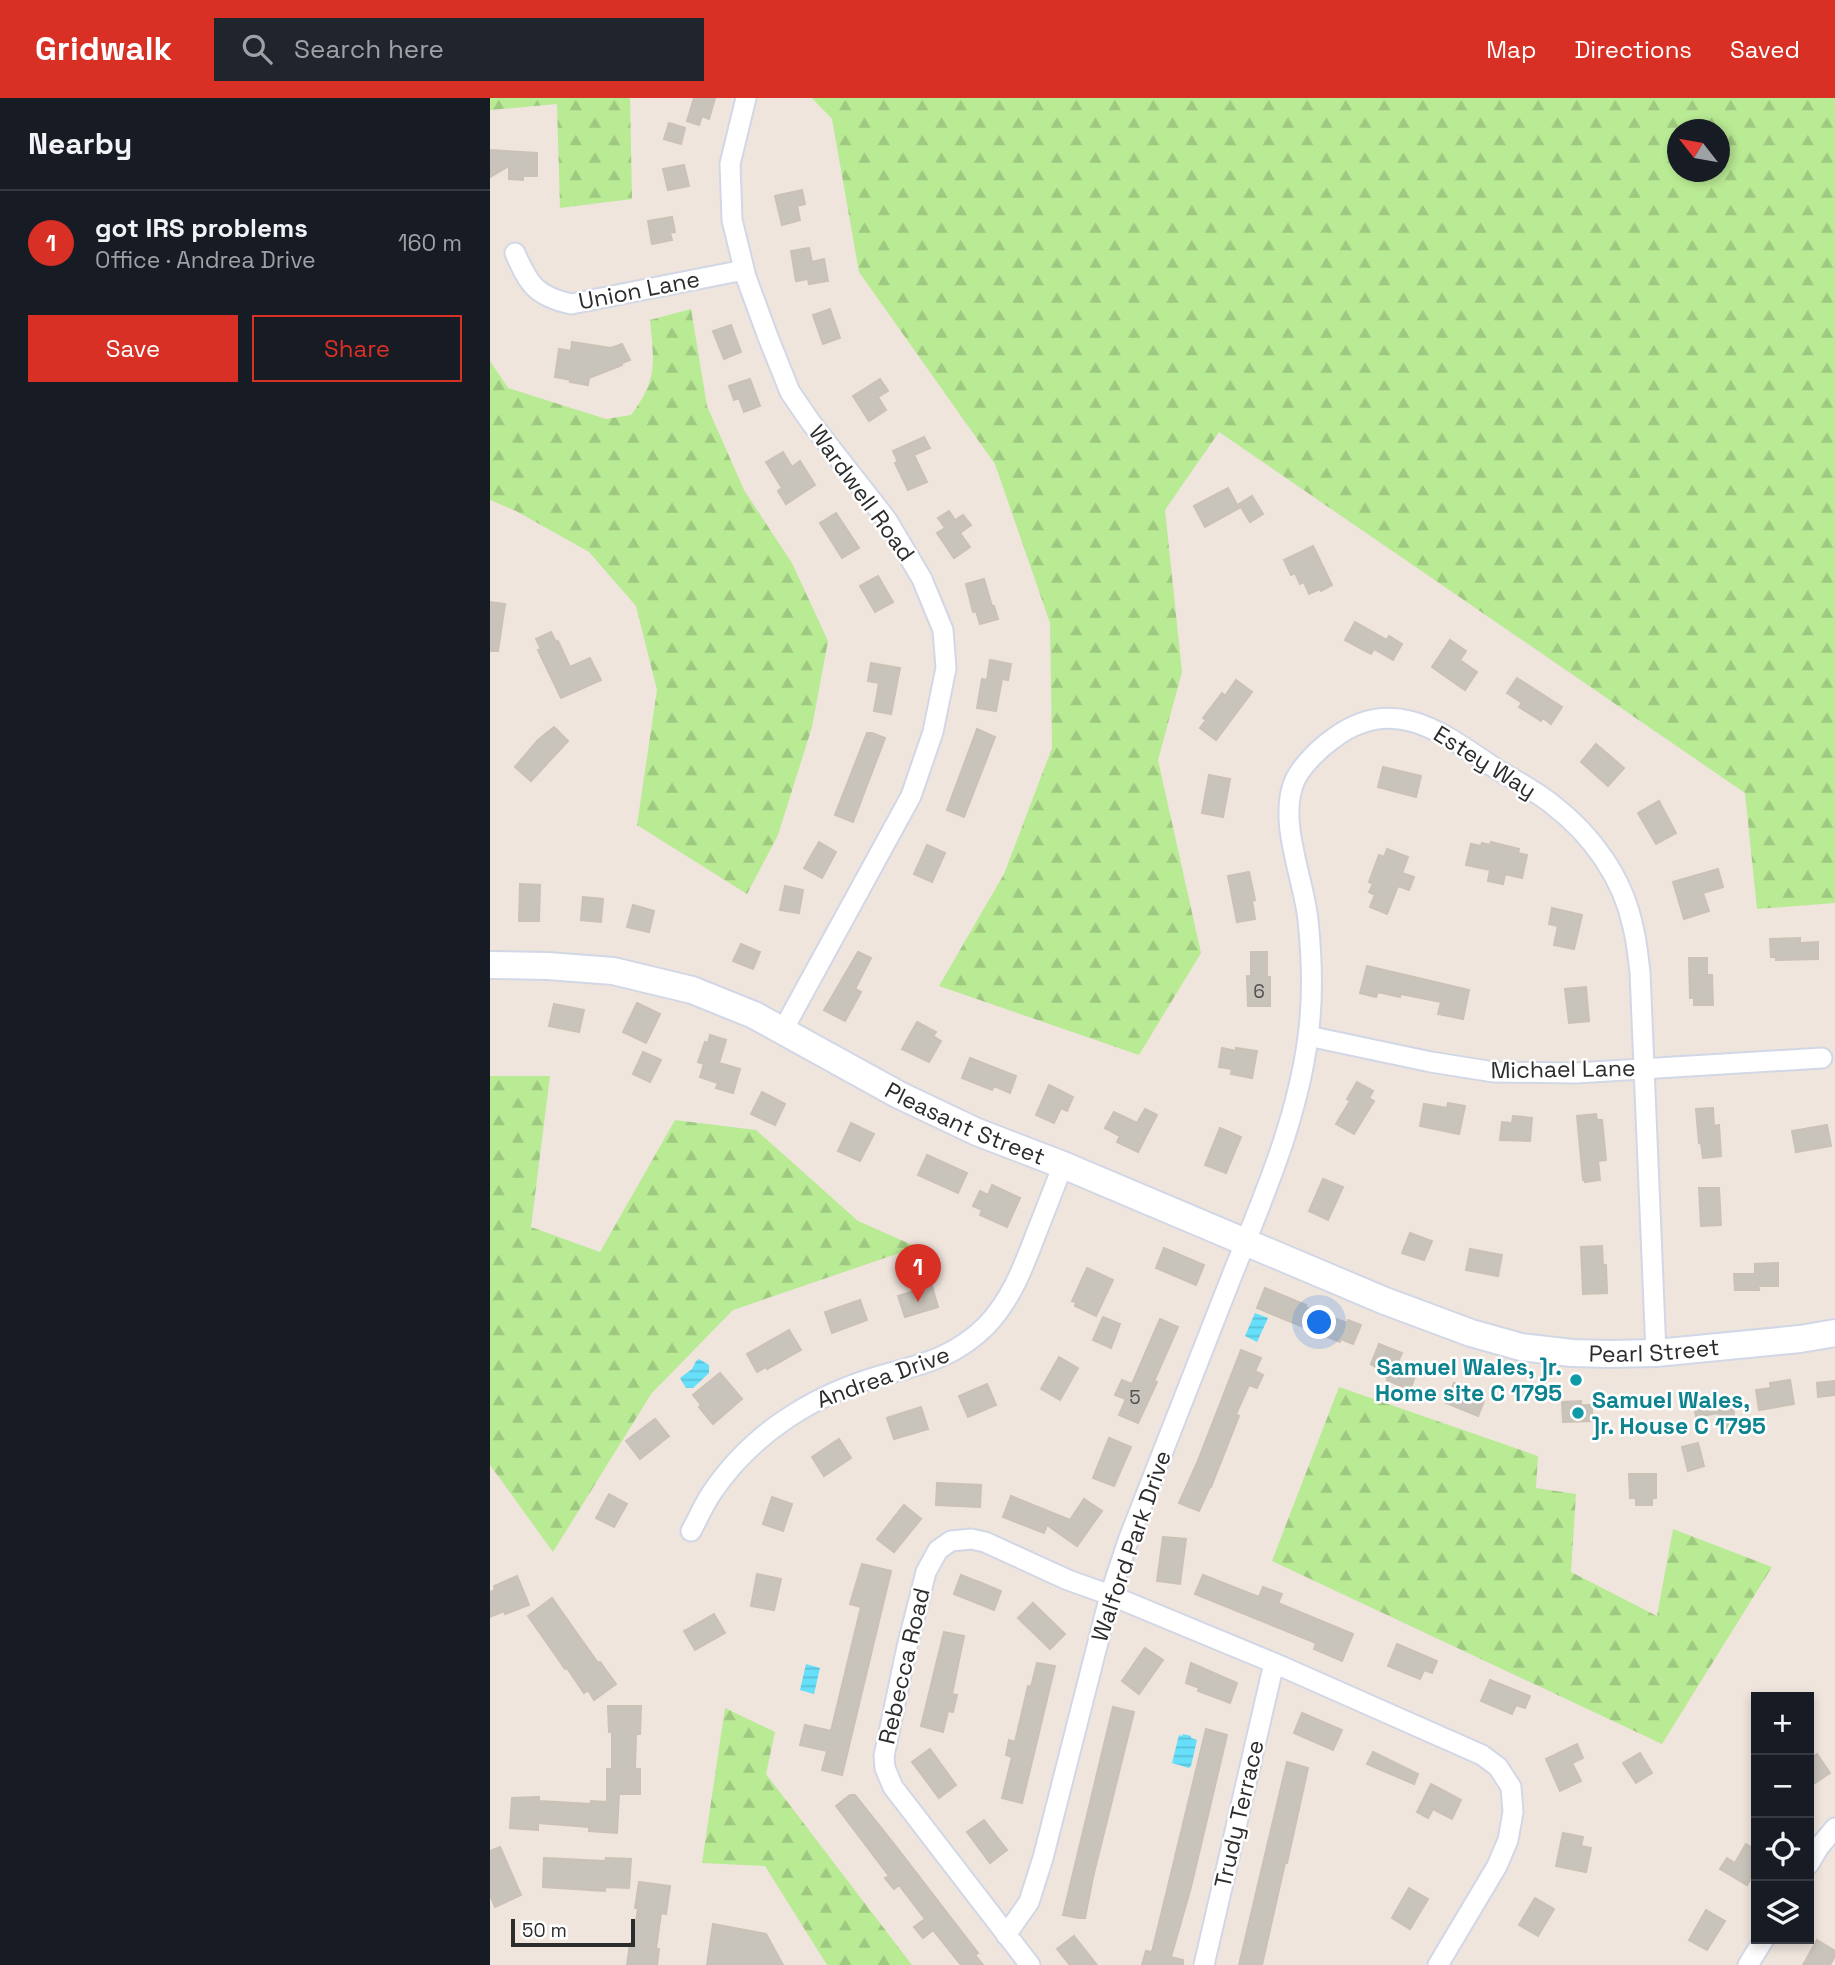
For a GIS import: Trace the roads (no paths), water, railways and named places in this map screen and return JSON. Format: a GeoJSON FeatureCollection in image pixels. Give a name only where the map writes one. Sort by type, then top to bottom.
{"type":"FeatureCollection","features":[{"type":"Feature","properties":{"kind":"main road","name":"Pleasant Street"},"geometry":{"type":"LineString","coordinates":[[490,965],[612,971],[692,990],[754,1015],[899,1095],[976,1132],[1063,1165],[1435,1320]]}},
{"type":"Feature","properties":{"kind":"main road","name":"Pearl Street"},"geometry":{"type":"LineString","coordinates":[[1435,1320],[1521,1347],[1572,1353],[1656,1353],[1835,1333]]}},
{"type":"Feature","properties":{"kind":"street","name":"Wardwell Road"},"geometry":{"type":"LineString","coordinates":[[746,98],[730,164],[732,220],[744,270],[790,392],[887,520],[922,579],[943,630],[946,668],[933,732],[911,796],[783,1030]]}},
{"type":"Feature","properties":{"kind":"street","name":"Union Lane"},"geometry":{"type":"LineString","coordinates":[[514,253],[524,275],[537,290],[551,300],[571,304],[744,270]]}},
{"type":"Feature","properties":{"kind":"street","name":"Estey Way"},"geometry":{"type":"LineString","coordinates":[[1246,1241],[1281,1151],[1296,1099],[1308,1036],[1311,973],[1308,919],[1293,847],[1288,806],[1295,779],[1320,748],[1343,731],[1372,720],[1406,718],[1440,732],[1553,805],[1595,844],[1617,881],[1633,925],[1640,972],[1656,1353]]}},
{"type":"Feature","properties":{"kind":"street","name":"Michael Lane"},"geometry":{"type":"LineString","coordinates":[[1308,1036],[1431,1062],[1494,1072],[1576,1073],[1822,1058]]}},
{"type":"Feature","properties":{"kind":"street","name":"Andrea Drive"},"geometry":{"type":"LineString","coordinates":[[691,1531],[710,1495],[739,1457],[784,1420],[833,1391],[929,1362],[959,1349],[985,1327],[1007,1301],[1021,1272],[1063,1165]]}},
{"type":"Feature","properties":{"kind":"street","name":"Walford Park Drive"},"geometry":{"type":"LineString","coordinates":[[1006,1935],[1029,1902],[1043,1858],[1110,1595],[1143,1503],[1246,1241]]}},
{"type":"Feature","properties":{"kind":"street","name":"Rebecca Road"},"geometry":{"type":"LineString","coordinates":[[1030,1965],[893,1787],[885,1768],[885,1744],[926,1572],[938,1550],[951,1541],[971,1539],[985,1542],[1068,1580],[1110,1595]]}},
{"type":"Feature","properties":{"kind":"street"},"geometry":{"type":"LineString","coordinates":[[1110,1595],[1347,1695],[1482,1755],[1498,1767],[1511,1787],[1513,1812],[1508,1840],[1497,1866],[1438,1965]]}},
{"type":"Feature","properties":{"kind":"street","name":"Trudy Terrace"},"geometry":{"type":"LineString","coordinates":[[1204,1965],[1274,1663]]}},
{"type":"Feature","properties":{"kind":"street"},"geometry":{"type":"LineString","coordinates":[[1814,1856],[1835,1828]]}},
{"type":"Feature","properties":{"kind":"street"},"geometry":{"type":"LineString","coordinates":[[1748,1965],[1761,1944]]}},
{"type":"Feature","properties":{"kind":"water"},"geometry":{"type":"Polygon","coordinates":[[[1255,1313],[1268,1318],[1257,1342],[1245,1336],[1255,1313]]]}},
{"type":"Feature","properties":{"kind":"water"},"geometry":{"type":"Polygon","coordinates":[[[699,1359],[709,1365],[709,1373],[693,1388],[686,1388],[680,1378],[692,1369],[699,1359]]]}},
{"type":"Feature","properties":{"kind":"water"},"geometry":{"type":"Polygon","coordinates":[[[806,1664],[820,1668],[814,1694],[800,1690],[806,1664]]]}},
{"type":"Feature","properties":{"kind":"water"},"geometry":{"type":"Polygon","coordinates":[[[1179,1735],[1197,1740],[1189,1768],[1172,1763],[1179,1735]]]}},
{"type":"Feature","properties":{"kind":"place","name":"got IRS problems"},"geometry":{"type":"Point","coordinates":[918,1302]}},
{"type":"Feature","properties":{"kind":"place","name":"Samuel Wales, ]r. Home site C 1795"},"geometry":{"type":"Point","coordinates":[1576,1380]}},
{"type":"Feature","properties":{"kind":"place","name":"Samuel Wales, ]r. House C 1795"},"geometry":{"type":"Point","coordinates":[1578,1413]}}]}
